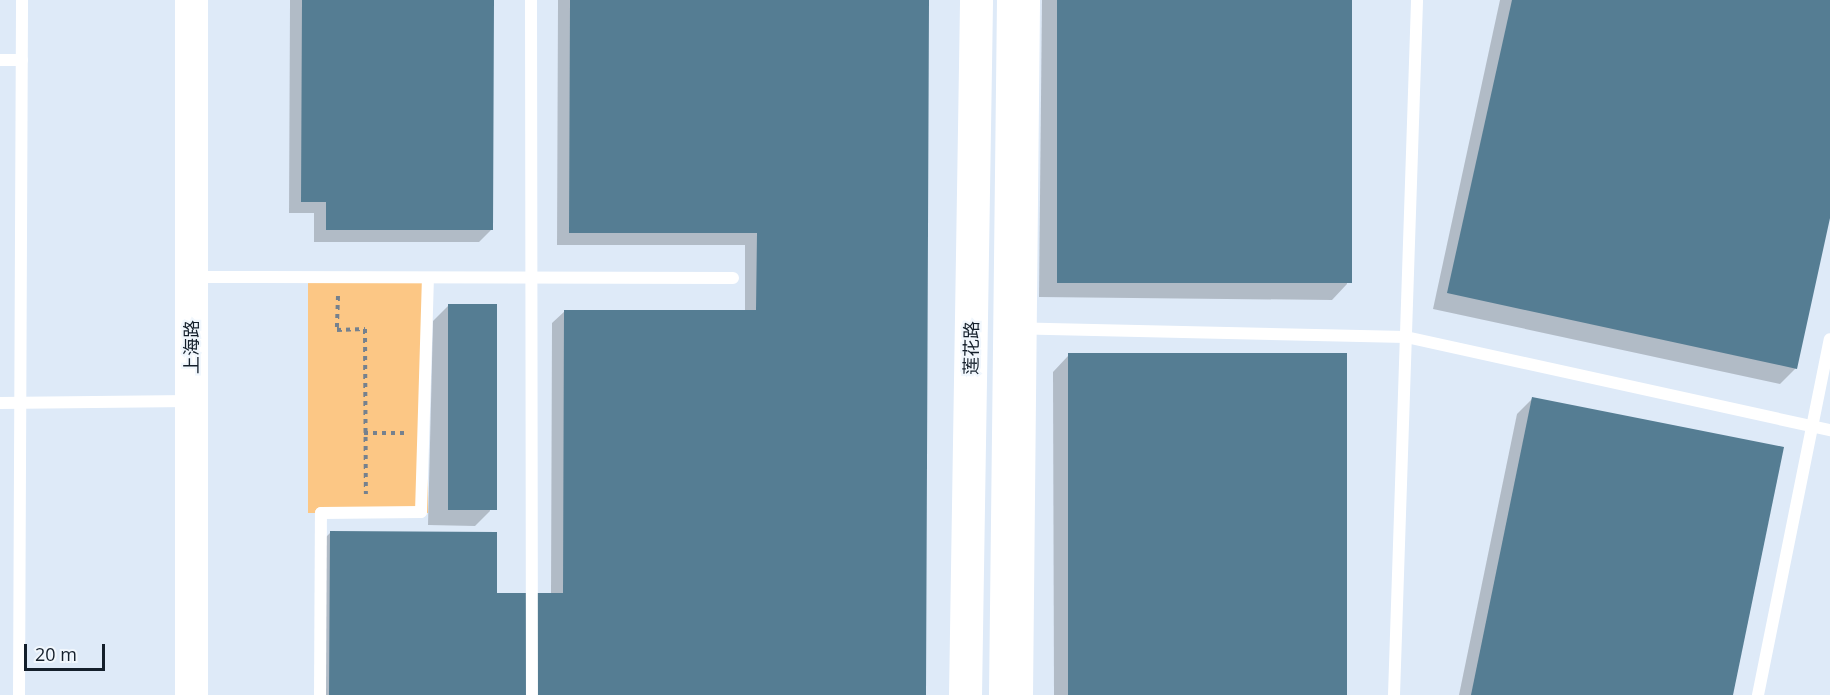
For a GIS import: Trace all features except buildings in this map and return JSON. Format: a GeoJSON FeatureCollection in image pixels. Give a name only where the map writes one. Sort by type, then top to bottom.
{"type":"FeatureCollection","features":[{"type":"Feature","properties":{"kind":"street","name":"上海路"},"geometry":{"type":"LineString","coordinates":[[191,0],[191,695]]}},
{"type":"Feature","properties":{"kind":"street","name":"莲花路"},"geometry":{"type":"LineString","coordinates":[[965,695],[976,0]]}},
{"type":"Feature","properties":{"kind":"street"},"geometry":{"type":"LineString","coordinates":[[1005,695],[1020,328],[1013,0]]}},
{"type":"Feature","properties":{"kind":"lane"},"geometry":{"type":"LineString","coordinates":[[19,695],[22,0]]}},
{"type":"Feature","properties":{"kind":"lane"},"geometry":{"type":"LineString","coordinates":[[531,0],[532,695]]}},
{"type":"Feature","properties":{"kind":"lane"},"geometry":{"type":"LineString","coordinates":[[1027,695],[1020,328],[1034,0]]}},
{"type":"Feature","properties":{"kind":"lane"},"geometry":{"type":"LineString","coordinates":[[1394,695],[1417,0]]}},
{"type":"Feature","properties":{"kind":"lane"},"geometry":{"type":"LineString","coordinates":[[0,60],[22,60]]}},
{"type":"Feature","properties":{"kind":"lane"},"geometry":{"type":"LineString","coordinates":[[191,277],[733,278]]}},
{"type":"Feature","properties":{"kind":"lane"},"geometry":{"type":"LineString","coordinates":[[320,695],[321,513],[421,512],[428,278]]}},
{"type":"Feature","properties":{"kind":"lane"},"geometry":{"type":"LineString","coordinates":[[1020,328],[1406,337],[1812,428],[1830,430]]}},
{"type":"Feature","properties":{"kind":"lane"},"geometry":{"type":"LineString","coordinates":[[1758,695],[1830,339]]}},
{"type":"Feature","properties":{"kind":"lane"},"geometry":{"type":"LineString","coordinates":[[0,403],[191,401]]}},
{"type":"Feature","properties":{"kind":"path"},"geometry":{"type":"LineString","coordinates":[[339,277],[337,330],[365,329],[366,513]]}},
{"type":"Feature","properties":{"kind":"path"},"geometry":{"type":"LineString","coordinates":[[364,433],[423,433]]}},
{"type":"Feature","properties":{"kind":"shaded area"},"geometry":{"type":"Polygon","coordinates":[[[308,277],[428,277],[428,513],[308,513],[308,277]]]}}]}
